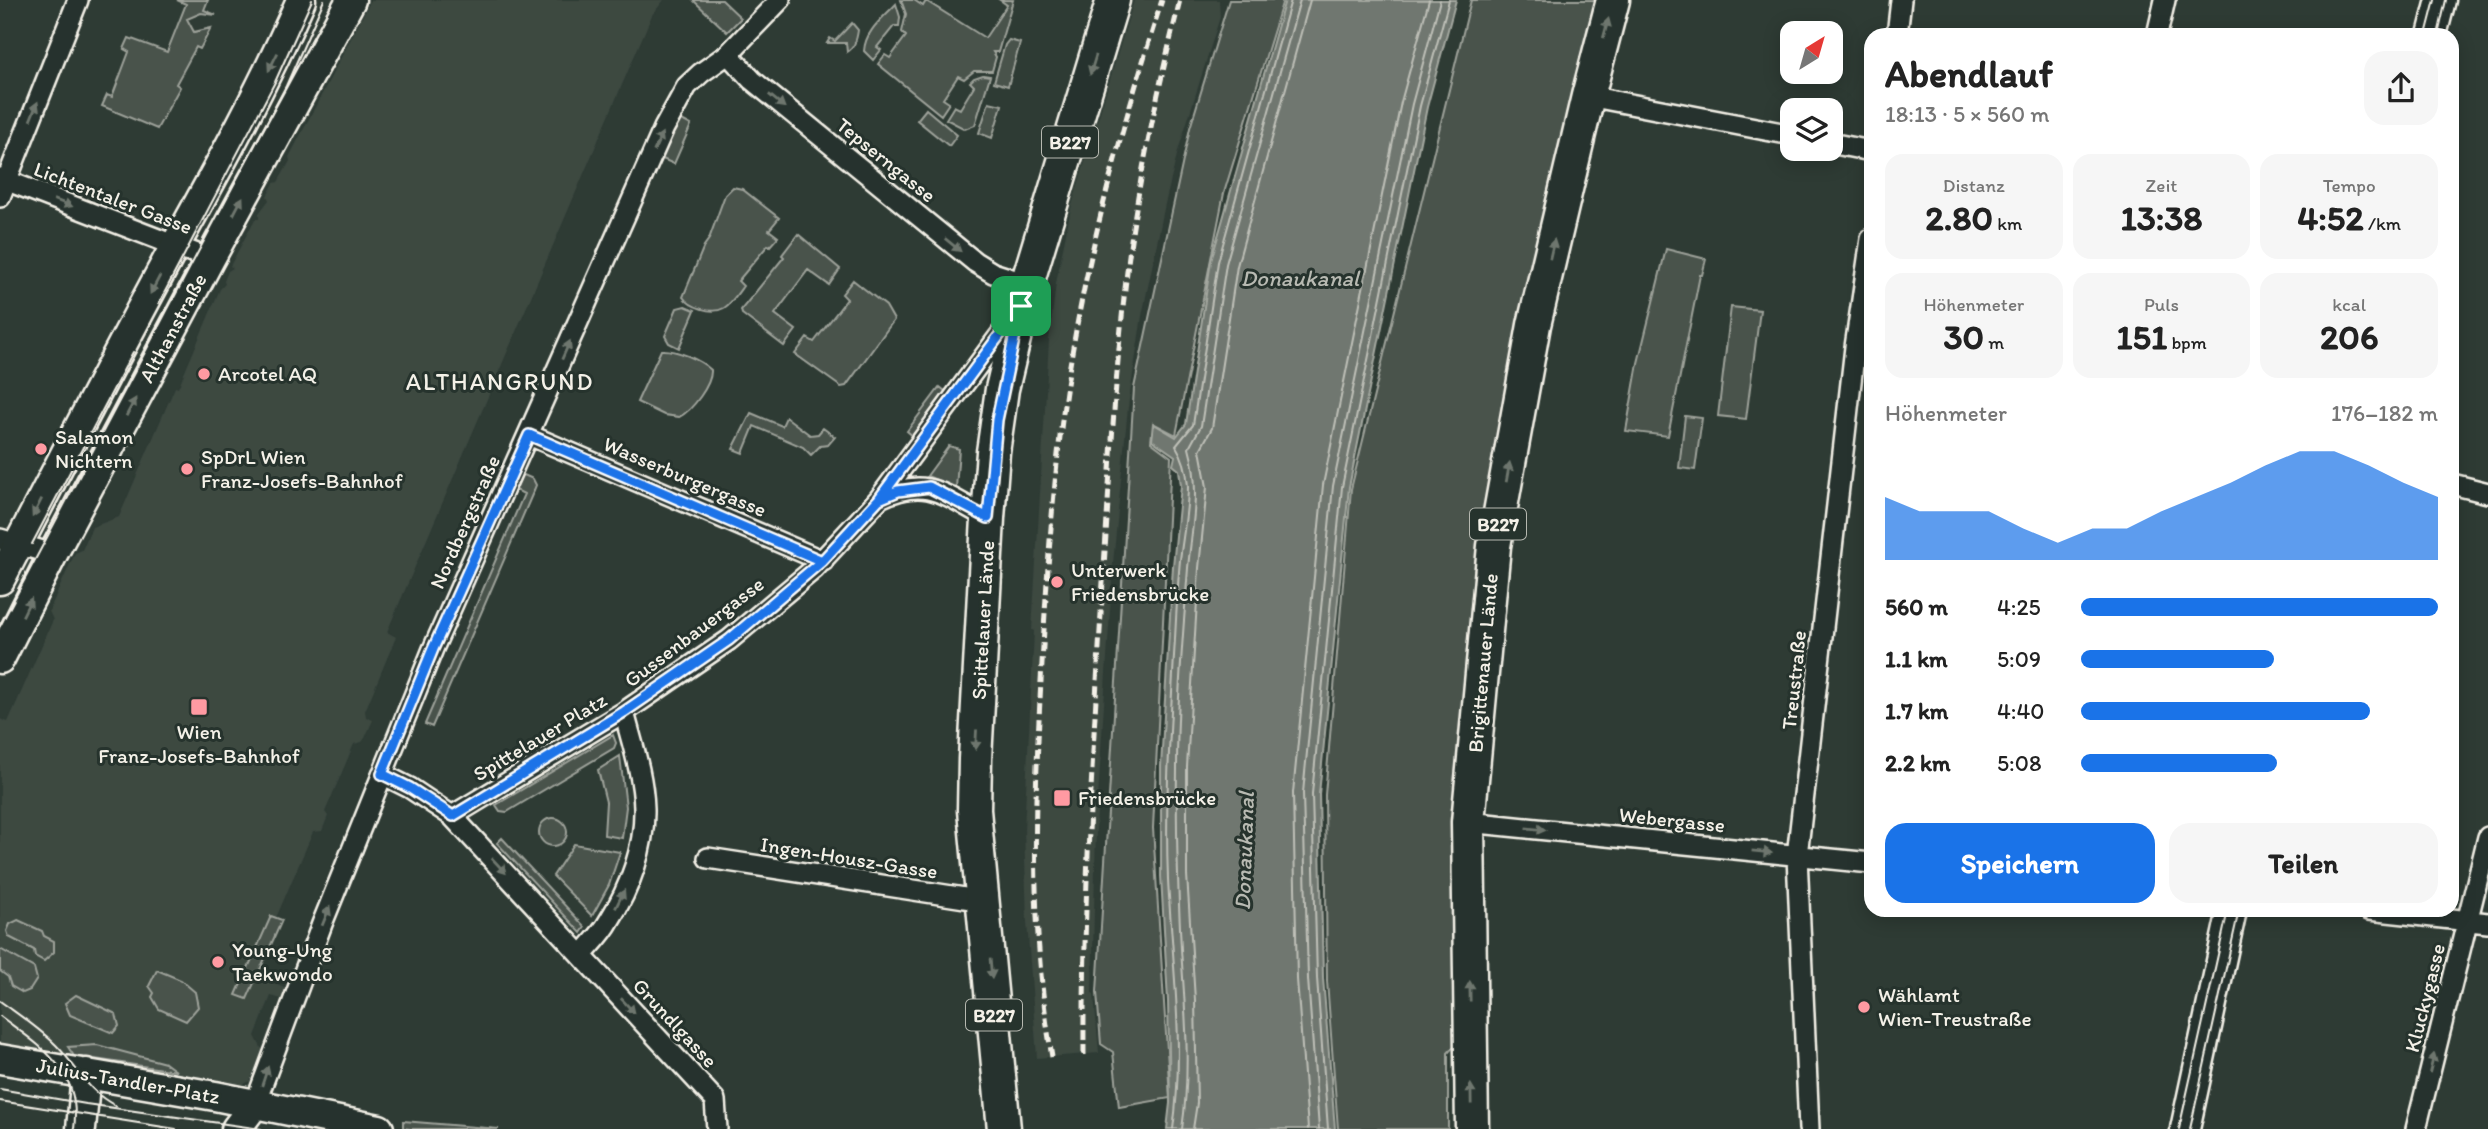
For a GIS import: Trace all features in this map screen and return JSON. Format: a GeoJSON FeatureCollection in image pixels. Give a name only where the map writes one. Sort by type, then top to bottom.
{"type":"FeatureCollection","features":[{"type":"Feature","properties":{"kind":"main road","name":"Spittelauer Lände"},"geometry":{"type":"LineString","coordinates":[[1004,1129],[975,820],[974,781],[988,518],[999,410],[1024,295],[1112,0]]}},
{"type":"Feature","properties":{"kind":"main road","name":"Brigittenauer Lände"},"geometry":{"type":"LineString","coordinates":[[1472,1129],[1468,822],[1494,546],[1534,325],[1588,96],[1614,0]]}},
{"type":"Feature","properties":{"kind":"street"},"geometry":{"type":"LineString","coordinates":[[2,185],[78,0]]}},
{"type":"Feature","properties":{"kind":"street","name":"Althanstraße"},"geometry":{"type":"LineString","coordinates":[[0,580],[10,541],[237,134],[282,45],[301,0]]}},
{"type":"Feature","properties":{"kind":"street","name":"Althanstraße"},"geometry":{"type":"LineString","coordinates":[[0,659],[209,259],[351,0]]}},
{"type":"Feature","properties":{"kind":"street","name":"Nordbergstraße"},"geometry":{"type":"LineString","coordinates":[[255,1104],[322,924],[433,649],[676,104],[687,86],[728,54],[780,0]]}},
{"type":"Feature","properties":{"kind":"street"},"geometry":{"type":"LineString","coordinates":[[1898,28],[1901,0]]}},
{"type":"Feature","properties":{"kind":"street"},"geometry":{"type":"LineString","coordinates":[[2159,28],[2165,0]]}},
{"type":"Feature","properties":{"kind":"street"},"geometry":{"type":"LineString","coordinates":[[2434,28],[2441,0]]}},
{"type":"Feature","properties":{"kind":"street","name":"Tepserngasse"},"geometry":{"type":"LineString","coordinates":[[728,54],[752,80],[975,262],[1024,295]]}},
{"type":"Feature","properties":{"kind":"street"},"geometry":{"type":"LineString","coordinates":[[1588,96],[1780,133]]}},
{"type":"Feature","properties":{"kind":"street"},"geometry":{"type":"LineString","coordinates":[[1843,146],[1864,150]]}},
{"type":"Feature","properties":{"kind":"street","name":"Lichtentaler Gasse"},"geometry":{"type":"LineString","coordinates":[[2,185],[209,259]]}},
{"type":"Feature","properties":{"kind":"street","name":"Gussenbauergasse"},"geometry":{"type":"LineString","coordinates":[[624,712],[729,640],[822,561],[879,499],[984,358],[1024,295]]}},
{"type":"Feature","properties":{"kind":"street","name":"Treustraße"},"geometry":{"type":"LineString","coordinates":[[1809,1129],[1797,856],[1863,349]]}},
{"type":"Feature","properties":{"kind":"street","name":"Wasserburgergasse"},"geometry":{"type":"LineString","coordinates":[[529,435],[822,561]]}},
{"type":"Feature","properties":{"kind":"street"},"geometry":{"type":"LineString","coordinates":[[2459,486],[2488,493]]}},
{"type":"Feature","properties":{"kind":"street"},"geometry":{"type":"LineString","coordinates":[[879,499],[898,491],[929,487],[988,518]]}},
{"type":"Feature","properties":{"kind":"street"},"geometry":{"type":"LineString","coordinates":[[10,541],[53,554]]}},
{"type":"Feature","properties":{"kind":"street","name":"Spittelauer Platz"},"geometry":{"type":"LineString","coordinates":[[453,816],[624,712],[638,764],[644,808],[640,849],[631,877],[609,922],[582,956]]}},
{"type":"Feature","properties":{"kind":"street"},"geometry":{"type":"LineString","coordinates":[[382,774],[410,788],[453,816],[582,956]]}},
{"type":"Feature","properties":{"kind":"street","name":"Webergasse"},"geometry":{"type":"LineString","coordinates":[[1468,822],[1864,862]]}},
{"type":"Feature","properties":{"kind":"street","name":"Kluckygasse"},"geometry":{"type":"LineString","coordinates":[[2416,1129],[2488,837]]}},
{"type":"Feature","properties":{"kind":"street","name":"Ingen-Housz-Gasse"},"geometry":{"type":"LineString","coordinates":[[708,858],[984,901]]}},
{"type":"Feature","properties":{"kind":"street"},"geometry":{"type":"LineString","coordinates":[[2185,1129],[2230,917]]}},
{"type":"Feature","properties":{"kind":"street"},"geometry":{"type":"LineString","coordinates":[[2432,917],[2488,923]]}},
{"type":"Feature","properties":{"kind":"street","name":"Grundlgasse"},"geometry":{"type":"LineString","coordinates":[[582,956],[715,1100],[717,1129]]}},
{"type":"Feature","properties":{"kind":"street","name":"Julius-Tandler-Platz"},"geometry":{"type":"LineString","coordinates":[[0,1059],[379,1129]]}},
{"type":"Feature","properties":{"kind":"street"},"geometry":{"type":"LineString","coordinates":[[80,1129],[86,1073]]}},
{"type":"Feature","properties":{"kind":"street"},"geometry":{"type":"LineString","coordinates":[[236,1129],[255,1104]]}},
{"type":"Feature","properties":{"kind":"shaded area"},"geometry":{"type":"Polygon","coordinates":[[[177,0],[208,0],[204,10],[216,15],[201,13],[187,19],[194,32],[211,28],[200,49],[196,47],[176,84],[180,87],[157,129],[102,106],[107,95],[112,97],[129,52],[124,49],[129,38],[167,52],[186,4],[177,0]]]}},
{"type":"Feature","properties":{"kind":"shaded area"},"geometry":{"type":"Polygon","coordinates":[[[371,0],[664,0],[652,15],[387,632],[396,637],[365,711],[366,717],[373,720],[362,742],[354,744],[325,812],[328,816],[322,831],[313,832],[263,948],[261,965],[266,977],[289,990],[285,1000],[271,996],[255,1036],[263,1051],[250,1081],[240,1086],[0,1046],[0,719],[8,722],[53,620],[49,611],[75,553],[82,550],[92,527],[119,517],[175,387],[178,388],[220,289],[225,284],[228,271],[233,268],[230,266],[255,219],[259,219],[259,213],[269,200],[267,196],[274,183],[278,182],[290,161],[289,157],[371,0]]]}},
{"type":"Feature","properties":{"kind":"shaded area"},"geometry":{"type":"Polygon","coordinates":[[[693,0],[722,0],[741,18],[727,32],[693,0]]]}},
{"type":"Feature","properties":{"kind":"shaded area"},"geometry":{"type":"Polygon","coordinates":[[[901,0],[914,0],[923,6],[926,1],[985,38],[1007,5],[1000,0],[1013,0],[998,52],[993,52],[996,57],[992,71],[974,71],[964,79],[958,76],[943,99],[949,103],[941,115],[878,64],[885,55],[890,58],[906,36],[902,32],[906,14],[901,0]]]}},
{"type":"Feature","properties":{"kind":"shaded area"},"geometry":{"type":"Polygon","coordinates":[[[1134,0],[1219,0],[1220,17],[1178,151],[1165,204],[1142,316],[1128,407],[1113,564],[1096,830],[1092,993],[1099,1053],[1037,1058],[1027,922],[1024,830],[1032,630],[1049,340],[1056,283],[1071,208],[1134,0]]]}},
{"type":"Feature","properties":{"kind":"shaded area"},"geometry":{"type":"Polygon","coordinates":[[[1229,0],[1283,0],[1224,193],[1176,435],[1153,423],[1151,442],[1171,457],[1153,828],[1170,1098],[1119,1107],[1113,1052],[1101,1044],[1097,992],[1134,388],[1190,128],[1229,0]]]}},
{"type":"Feature","properties":{"kind":"shaded area"},"geometry":{"type":"Polygon","coordinates":[[[1471,0],[1596,0],[1500,423],[1473,605],[1457,762],[1455,1045],[1448,1053],[1448,1129],[1338,1129],[1327,981],[1325,795],[1351,489],[1471,0]]]}},
{"type":"Feature","properties":{"kind":"shaded area"},"geometry":{"type":"Polygon","coordinates":[[[896,4],[900,17],[899,26],[894,26],[877,47],[881,50],[873,60],[864,51],[865,44],[876,25],[896,4]]]}},
{"type":"Feature","properties":{"kind":"shaded area"},"geometry":{"type":"Polygon","coordinates":[[[852,23],[858,30],[850,50],[847,52],[846,43],[827,43],[830,38],[835,41],[852,23]]]}},
{"type":"Feature","properties":{"kind":"shaded area"},"geometry":{"type":"Polygon","coordinates":[[[1009,40],[1020,43],[1008,86],[994,82],[1009,40]]]}},
{"type":"Feature","properties":{"kind":"shaded area"},"geometry":{"type":"Polygon","coordinates":[[[983,75],[990,76],[975,125],[965,129],[946,119],[954,106],[960,109],[974,86],[970,82],[983,75]]]}},
{"type":"Feature","properties":{"kind":"shaded area"},"geometry":{"type":"Polygon","coordinates":[[[989,102],[1002,105],[992,138],[979,133],[989,102]]]}},
{"type":"Feature","properties":{"kind":"shaded area"},"geometry":{"type":"Polygon","coordinates":[[[926,109],[957,135],[949,146],[917,120],[926,109]]]}},
{"type":"Feature","properties":{"kind":"shaded area"},"geometry":{"type":"Polygon","coordinates":[[[678,118],[691,125],[674,164],[660,158],[678,118]]]}},
{"type":"Feature","properties":{"kind":"shaded area"},"geometry":{"type":"Polygon","coordinates":[[[733,187],[742,189],[779,218],[769,230],[778,237],[738,281],[743,286],[729,304],[714,311],[702,309],[683,297],[725,195],[733,187]]]}},
{"type":"Feature","properties":{"kind":"shaded area"},"geometry":{"type":"Polygon","coordinates":[[[798,234],[840,269],[829,285],[808,270],[775,314],[796,330],[784,346],[742,314],[741,310],[784,257],[782,255],[798,234]]]}},
{"type":"Feature","properties":{"kind":"shaded area"},"geometry":{"type":"Polygon","coordinates":[[[1666,249],[1706,259],[1700,275],[1668,436],[1626,431],[1638,363],[1666,249]]]}},
{"type":"Feature","properties":{"kind":"shaded area"},"geometry":{"type":"Polygon","coordinates":[[[853,280],[886,306],[894,320],[846,386],[841,387],[795,354],[807,338],[814,342],[847,299],[842,294],[853,280]]]}},
{"type":"Feature","properties":{"kind":"shaded area"},"geometry":{"type":"Polygon","coordinates":[[[685,306],[695,310],[679,348],[669,343],[665,336],[677,308],[685,306]]]}},
{"type":"Feature","properties":{"kind":"shaded area"},"geometry":{"type":"Polygon","coordinates":[[[1731,307],[1760,310],[1746,419],[1718,416],[1731,307]]]}},
{"type":"Feature","properties":{"kind":"shaded area"},"geometry":{"type":"Polygon","coordinates":[[[661,350],[688,356],[711,370],[700,396],[690,409],[679,417],[664,415],[637,402],[661,350]]]}},
{"type":"Feature","properties":{"kind":"shaded area"},"geometry":{"type":"Polygon","coordinates":[[[940,387],[950,395],[914,437],[907,431],[940,387]]]}},
{"type":"Feature","properties":{"kind":"shaded area"},"geometry":{"type":"Polygon","coordinates":[[[751,413],[782,426],[786,417],[810,435],[818,434],[823,428],[835,437],[828,445],[820,446],[811,455],[803,447],[754,426],[743,453],[733,449],[751,413]]]}},
{"type":"Feature","properties":{"kind":"shaded area"},"geometry":{"type":"Polygon","coordinates":[[[1685,416],[1702,418],[1695,470],[1679,468],[1685,416]]]}},
{"type":"Feature","properties":{"kind":"shaded area"},"geometry":{"type":"Polygon","coordinates":[[[949,446],[959,449],[956,488],[927,476],[949,446]]]}},
{"type":"Feature","properties":{"kind":"shaded area"},"geometry":{"type":"Polygon","coordinates":[[[517,472],[533,479],[536,485],[432,727],[425,724],[524,494],[514,489],[517,472]]]}},
{"type":"Feature","properties":{"kind":"shaded area"},"geometry":{"type":"Polygon","coordinates":[[[613,735],[616,743],[614,748],[507,812],[500,811],[496,805],[613,735]]]}},
{"type":"Feature","properties":{"kind":"shaded area"},"geometry":{"type":"Polygon","coordinates":[[[620,756],[626,807],[622,838],[604,835],[606,802],[598,770],[620,756]]]}},
{"type":"Feature","properties":{"kind":"shaded area"},"geometry":{"type":"Polygon","coordinates":[[[553,818],[563,822],[567,832],[563,842],[553,846],[543,842],[539,832],[543,822],[553,818]]]}},
{"type":"Feature","properties":{"kind":"shaded area"},"geometry":{"type":"Polygon","coordinates":[[[502,838],[585,927],[581,933],[497,843],[502,838]]]}},
{"type":"Feature","properties":{"kind":"shaded area"},"geometry":{"type":"Polygon","coordinates":[[[574,844],[620,852],[609,885],[592,916],[553,876],[574,844]]]}},
{"type":"Feature","properties":{"kind":"shaded area"},"geometry":{"type":"Polygon","coordinates":[[[271,916],[282,920],[247,999],[236,995],[271,916]]]}},
{"type":"Feature","properties":{"kind":"shaded area"},"geometry":{"type":"Polygon","coordinates":[[[18,920],[42,931],[44,936],[54,941],[54,952],[44,961],[35,956],[34,950],[9,937],[7,931],[10,924],[18,920]]]}},
{"type":"Feature","properties":{"kind":"shaded area"},"geometry":{"type":"Polygon","coordinates":[[[0,949],[34,968],[37,979],[30,990],[23,993],[11,986],[8,977],[0,971],[0,949]]]}},
{"type":"Feature","properties":{"kind":"shaded area"},"geometry":{"type":"Polygon","coordinates":[[[157,970],[181,980],[195,992],[198,1007],[186,1021],[159,1009],[152,997],[154,993],[149,986],[157,970]]]}},
{"type":"Feature","properties":{"kind":"shaded area"},"geometry":{"type":"Polygon","coordinates":[[[76,995],[116,1014],[119,1026],[113,1033],[70,1015],[65,1003],[76,995]]]}},
{"type":"Feature","properties":{"kind":"shaded area"},"geometry":{"type":"Polygon","coordinates":[[[97,1045],[165,1063],[176,1071],[74,1056],[68,1047],[97,1045]]]}},
{"type":"Feature","properties":{"kind":"shaded area"},"geometry":{"type":"Polygon","coordinates":[[[403,1121],[499,1129],[410,1129],[403,1128],[403,1121]]]}},
{"type":"Feature","properties":{"kind":"water","name":"Donaukanal"},"geometry":{"type":"Polygon","coordinates":[[[1285,0],[1456,0],[1427,107],[1349,487],[1319,794],[1323,978],[1335,1129],[1167,1129],[1170,1103],[1161,876],[1161,766],[1173,566],[1181,486],[1179,470],[1173,465],[1175,456],[1152,440],[1154,424],[1176,437],[1186,424],[1211,261],[1285,0]]]}},
{"type":"Feature","properties":{"kind":"tram line"},"geometry":{"type":"LineString","coordinates":[[159,303],[275,82],[312,0]]}},
{"type":"Feature","properties":{"kind":"tram line"},"geometry":{"type":"LineString","coordinates":[[0,626],[286,86],[324,0]]}},
{"type":"Feature","properties":{"kind":"tram line"},"geometry":{"type":"LineString","coordinates":[[2428,28],[2435,0]]}},
{"type":"Feature","properties":{"kind":"tram line"},"geometry":{"type":"LineString","coordinates":[[2440,28],[2446,0]]}},
{"type":"Feature","properties":{"kind":"tram line"},"geometry":{"type":"LineString","coordinates":[[32,544],[133,352]]}},
{"type":"Feature","properties":{"kind":"tram line"},"geometry":{"type":"LineString","coordinates":[[2179,1129],[2226,917]]}},
{"type":"Feature","properties":{"kind":"tram line"},"geometry":{"type":"LineString","coordinates":[[2190,1129],[2237,917]]}},
{"type":"Feature","properties":{"kind":"tram line"},"geometry":{"type":"LineString","coordinates":[[0,1001],[49,1039],[64,1053],[90,1086],[116,1106]]}},
{"type":"Feature","properties":{"kind":"tram line"},"geometry":{"type":"LineString","coordinates":[[0,1016],[44,1050],[65,1075],[75,1108],[74,1129]]}},
{"type":"Feature","properties":{"kind":"tram line"},"geometry":{"type":"LineString","coordinates":[[0,1089],[261,1129]]}},
{"type":"Feature","properties":{"kind":"tram line"},"geometry":{"type":"LineString","coordinates":[[0,1101],[176,1129]]}},
{"type":"Feature","properties":{"kind":"railway"},"geometry":{"type":"LineString","coordinates":[[1052,1057],[1040,963],[1036,822],[1041,681],[1055,483],[1064,404],[1087,273],[1121,136],[1162,0]]}},
{"type":"Feature","properties":{"kind":"railway"},"geometry":{"type":"LineString","coordinates":[[1084,1055],[1085,940],[1092,768],[1110,463],[1121,329],[1141,180],[1180,0]]}},
{"type":"Feature","properties":{"kind":"place","name":"Arcotel AQ"},"geometry":{"type":"Point","coordinates":[204,374]}},
{"type":"Feature","properties":{"kind":"place","name":"Salamon Nichtern"},"geometry":{"type":"Point","coordinates":[41,449]}},
{"type":"Feature","properties":{"kind":"place","name":"SpDrL Wien Franz-Josefs-Bahnhof"},"geometry":{"type":"Point","coordinates":[187,469]}},
{"type":"Feature","properties":{"kind":"place","name":"Unterwerk Friedensbrücke"},"geometry":{"type":"Point","coordinates":[1057,582]}},
{"type":"Feature","properties":{"kind":"place","name":"Wien Franz-Josefs-Bahnhof"},"geometry":{"type":"Point","coordinates":[199,707]}},
{"type":"Feature","properties":{"kind":"place","name":"Friedensbrücke"},"geometry":{"type":"Point","coordinates":[1062,798]}},
{"type":"Feature","properties":{"kind":"place","name":"Young-Ung Taekwondo"},"geometry":{"type":"Point","coordinates":[218,962]}},
{"type":"Feature","properties":{"kind":"place","name":"Wählamt Wien-Treustraße"},"geometry":{"type":"Point","coordinates":[1864,1007]}},
{"type":"Feature","properties":{"kind":"district","name":"ALTHANGRUND"},"geometry":{"type":"Point","coordinates":[500,382]}},
{"type":"Feature","properties":{"kind":"route"},"geometry":{"type":"LineString","coordinates":[[1021,306],[879,499],[822,561],[529,435],[433,649],[382,774],[410,788],[453,816],[624,712],[729,640],[822,561],[879,499],[898,491],[929,487],[988,518],[997,420],[1021,306]]}}]}
